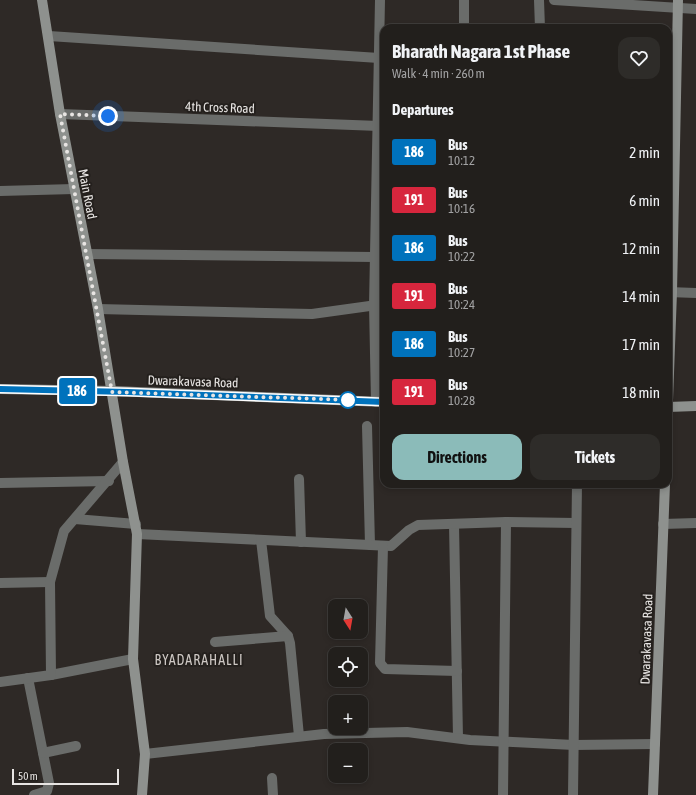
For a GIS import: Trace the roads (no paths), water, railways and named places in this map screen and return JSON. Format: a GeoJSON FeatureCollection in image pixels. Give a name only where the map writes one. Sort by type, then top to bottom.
{"type":"FeatureCollection","features":[{"type":"Feature","properties":{"kind":"street","name":"Main Road"},"geometry":{"type":"LineString","coordinates":[[42,0],[49,36],[60,114],[98,309],[123,462],[136,529],[133,659],[145,754],[142,795]]}},
{"type":"Feature","properties":{"kind":"street"},"geometry":{"type":"LineString","coordinates":[[380,0],[379,126],[375,257],[379,305],[380,402]]}},
{"type":"Feature","properties":{"kind":"street"},"geometry":{"type":"LineString","coordinates":[[464,0],[464,24]]}},
{"type":"Feature","properties":{"kind":"street"},"geometry":{"type":"LineString","coordinates":[[539,0],[540,24]]}},
{"type":"Feature","properties":{"kind":"street"},"geometry":{"type":"LineString","coordinates":[[554,0],[678,4],[696,9]]}},
{"type":"Feature","properties":{"kind":"street"},"geometry":{"type":"LineString","coordinates":[[672,220],[678,4]]}},
{"type":"Feature","properties":{"kind":"street"},"geometry":{"type":"LineString","coordinates":[[49,36],[379,58]]}},
{"type":"Feature","properties":{"kind":"street","name":"4th Cross Road"},"geometry":{"type":"LineString","coordinates":[[60,114],[379,126]]}},
{"type":"Feature","properties":{"kind":"street"},"geometry":{"type":"LineString","coordinates":[[0,191],[74,189]]}},
{"type":"Feature","properties":{"kind":"street"},"geometry":{"type":"LineString","coordinates":[[87,254],[375,257]]}},
{"type":"Feature","properties":{"kind":"street"},"geometry":{"type":"LineString","coordinates":[[672,292],[696,293]]}},
{"type":"Feature","properties":{"kind":"street"},"geometry":{"type":"LineString","coordinates":[[98,309],[312,314],[379,305]]}},
{"type":"Feature","properties":{"kind":"street","name":"Dwarakavasa Road"},"geometry":{"type":"LineString","coordinates":[[0,389],[380,402]]}},
{"type":"Feature","properties":{"kind":"street"},"geometry":{"type":"LineString","coordinates":[[672,407],[696,406]]}},
{"type":"Feature","properties":{"kind":"street"},"geometry":{"type":"LineString","coordinates":[[368,426],[370,545]]}},
{"type":"Feature","properties":{"kind":"street"},"geometry":{"type":"LineString","coordinates":[[50,675],[50,582],[64,531],[123,462]]}},
{"type":"Feature","properties":{"kind":"street"},"geometry":{"type":"LineString","coordinates":[[299,479],[301,542]]}},
{"type":"Feature","properties":{"kind":"street"},"geometry":{"type":"LineString","coordinates":[[0,483],[109,480]]}},
{"type":"Feature","properties":{"kind":"street"},"geometry":{"type":"LineString","coordinates":[[573,795],[577,488]]}},
{"type":"Feature","properties":{"kind":"street","name":"Dwarakavasa Road"},"geometry":{"type":"LineString","coordinates":[[653,795],[665,488]]}},
{"type":"Feature","properties":{"kind":"street"},"geometry":{"type":"LineString","coordinates":[[76,518],[136,529],[261,540],[383,546],[391,546],[409,530],[418,525],[506,522],[576,523]]}},
{"type":"Feature","properties":{"kind":"street"},"geometry":{"type":"LineString","coordinates":[[502,795],[504,742],[506,522]]}},
{"type":"Feature","properties":{"kind":"street"},"geometry":{"type":"LineString","coordinates":[[663,524],[696,523]]}},
{"type":"Feature","properties":{"kind":"street"},"geometry":{"type":"LineString","coordinates":[[454,524],[458,738]]}},
{"type":"Feature","properties":{"kind":"street"},"geometry":{"type":"LineString","coordinates":[[261,540],[270,616],[288,636],[290,642],[299,736]]}},
{"type":"Feature","properties":{"kind":"street"},"geometry":{"type":"LineString","coordinates":[[383,546],[380,663],[385,669],[457,671]]}},
{"type":"Feature","properties":{"kind":"street"},"geometry":{"type":"LineString","coordinates":[[0,583],[50,582]]}},
{"type":"Feature","properties":{"kind":"street"},"geometry":{"type":"LineString","coordinates":[[215,642],[288,636]]}},
{"type":"Feature","properties":{"kind":"street"},"geometry":{"type":"LineString","coordinates":[[0,682],[50,675],[133,659]]}},
{"type":"Feature","properties":{"kind":"street"},"geometry":{"type":"LineString","coordinates":[[28,678],[49,788],[47,791],[34,795]]}},
{"type":"Feature","properties":{"kind":"street"},"geometry":{"type":"LineString","coordinates":[[145,754],[299,736],[407,732],[504,742],[574,745],[655,744]]}},
{"type":"Feature","properties":{"kind":"street"},"geometry":{"type":"LineString","coordinates":[[43,753],[76,746]]}},
{"type":"Feature","properties":{"kind":"street"},"geometry":{"type":"LineString","coordinates":[[272,778],[273,795]]}},
{"type":"Feature","properties":{"kind":"district","name":"BYADARAHALLI"},"geometry":{"type":"Point","coordinates":[199,660]}}]}
